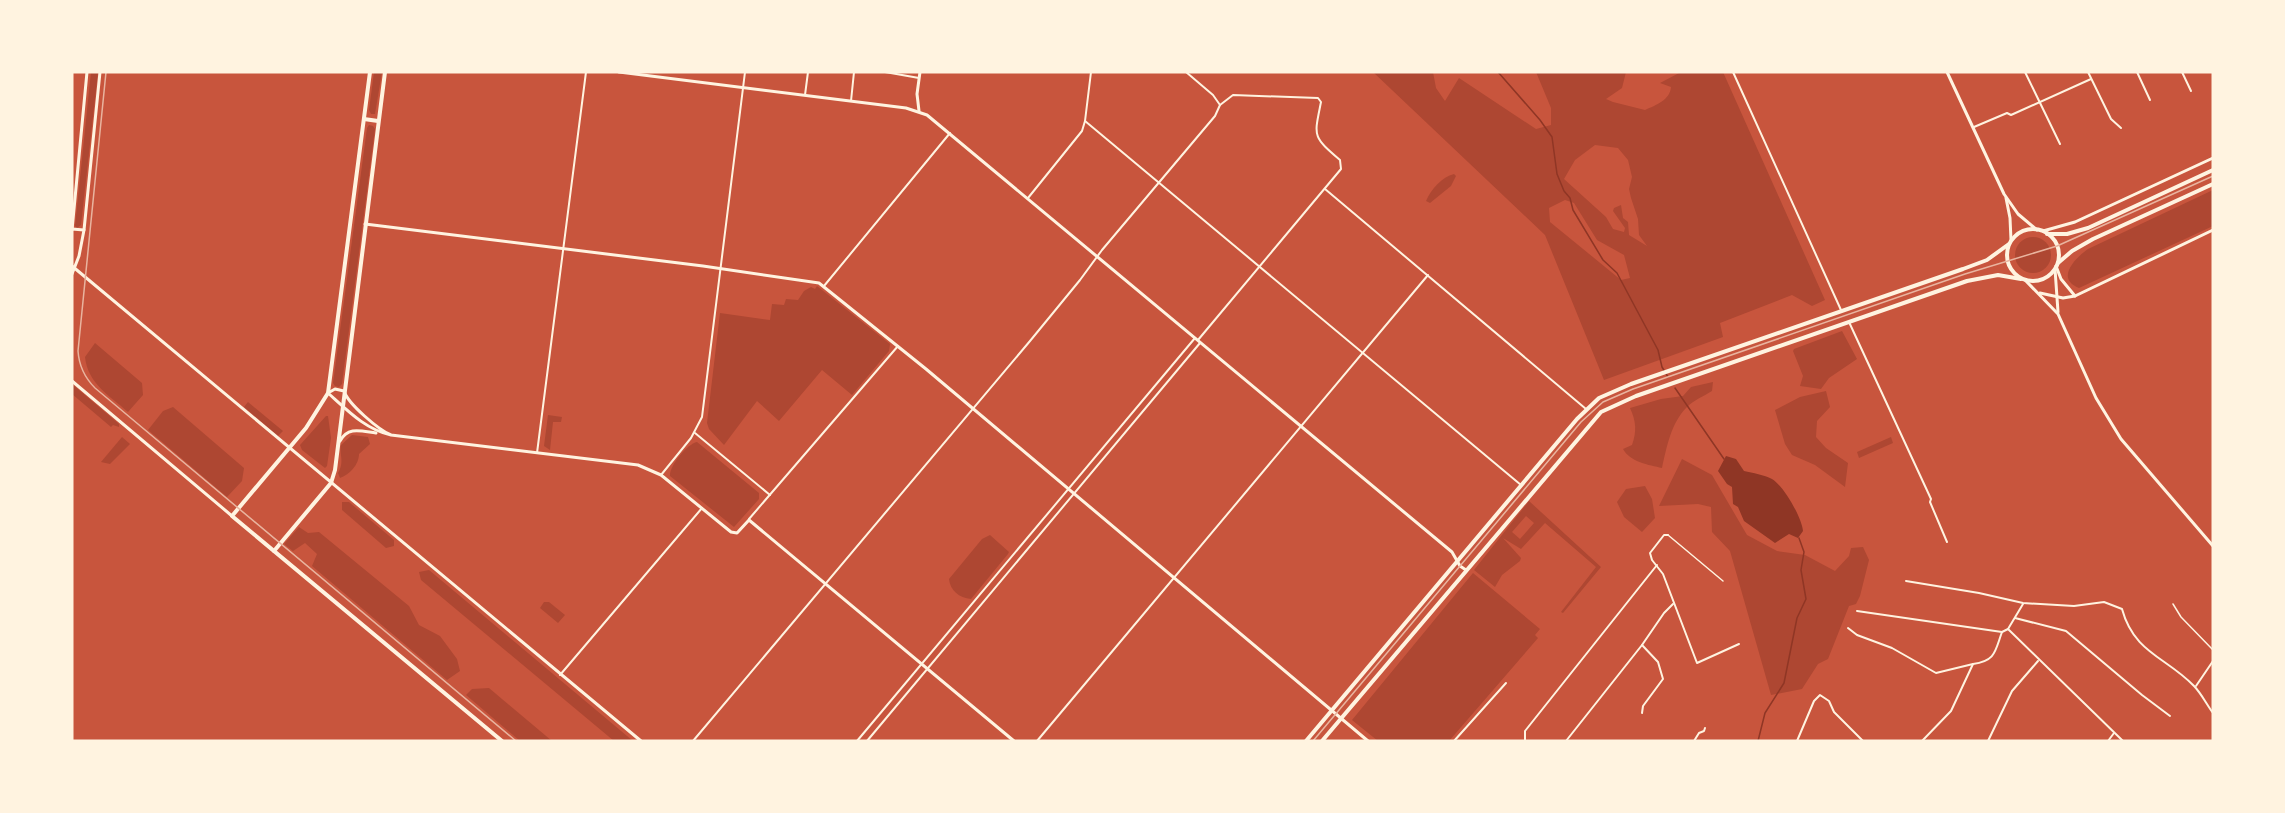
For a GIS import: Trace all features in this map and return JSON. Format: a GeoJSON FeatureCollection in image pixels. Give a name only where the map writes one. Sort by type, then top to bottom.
{"type":"FeatureCollection","features":[{"type":"Feature","properties":{"kind":"main road"},"geometry":{"type":"LineString","coordinates":[[370,72],[328,393],[316,414],[232,516],[502,741]]}},
{"type":"Feature","properties":{"kind":"main road"},"geometry":{"type":"LineString","coordinates":[[274,551],[331,483],[335,470],[385,72]]}},
{"type":"Feature","properties":{"kind":"main road"},"geometry":{"type":"LineString","coordinates":[[364,119],[378,121]]}},
{"type":"Feature","properties":{"kind":"main road"},"geometry":{"type":"LineString","coordinates":[[1306,741],[1521,485],[1586,409],[1599,398],[1631,384],[1987,260],[2023,231],[2037,230],[2067,234],[2088,228],[2213,170]]}},
{"type":"Feature","properties":{"kind":"main road"},"geometry":{"type":"LineString","coordinates":[[1322,741],[1601,412],[1636,396],[1979,278],[1998,275],[2042,280],[2072,251],[2093,239],[2213,184]]}},
{"type":"Feature","properties":{"kind":"main road"},"geometry":{"type":"LineString","coordinates":[[2045,232],[2057,246],[2056,266]]}},
{"type":"Feature","properties":{"kind":"main road"},"geometry":{"type":"LineString","coordinates":[[2010,242],[2007,252],[2008,264],[2013,272],[2023,279]]}},
{"type":"Feature","properties":{"kind":"street"},"geometry":{"type":"LineString","coordinates":[[84,230],[72,229],[87,72]]}},
{"type":"Feature","properties":{"kind":"street"},"geometry":{"type":"LineString","coordinates":[[72,274],[84,230],[100,72]]}},
{"type":"Feature","properties":{"kind":"street"},"geometry":{"type":"LineString","coordinates":[[365,72],[370,72]]}},
{"type":"Feature","properties":{"kind":"street"},"geometry":{"type":"LineString","coordinates":[[537,453],[586,72]]}},
{"type":"Feature","properties":{"kind":"street"},"geometry":{"type":"LineString","coordinates":[[619,72],[919,111],[950,133],[1452,552],[1466,570]]}},
{"type":"Feature","properties":{"kind":"street"},"geometry":{"type":"LineString","coordinates":[[661,475],[695,433],[702,417],[745,72]]}},
{"type":"Feature","properties":{"kind":"street"},"geometry":{"type":"LineString","coordinates":[[805,95],[808,72]]}},
{"type":"Feature","properties":{"kind":"street"},"geometry":{"type":"LineString","coordinates":[[851,101],[854,72]]}},
{"type":"Feature","properties":{"kind":"street"},"geometry":{"type":"LineString","coordinates":[[885,72],[919,78]]}},
{"type":"Feature","properties":{"kind":"street"},"geometry":{"type":"LineString","coordinates":[[919,111],[917,94],[920,72]]}},
{"type":"Feature","properties":{"kind":"street"},"geometry":{"type":"LineString","coordinates":[[1028,198],[1082,131],[1091,72]]}},
{"type":"Feature","properties":{"kind":"street"},"geometry":{"type":"LineString","coordinates":[[1186,72],[1214,95],[1220,105]]}},
{"type":"Feature","properties":{"kind":"street"},"geometry":{"type":"LineString","coordinates":[[1733,72],[1842,311]]}},
{"type":"Feature","properties":{"kind":"street"},"geometry":{"type":"LineString","coordinates":[[1947,72],[2004,194],[2010,218],[2010,242]]}},
{"type":"Feature","properties":{"kind":"street"},"geometry":{"type":"LineString","coordinates":[[2025,72],[2060,144]]}},
{"type":"Feature","properties":{"kind":"street"},"geometry":{"type":"LineString","coordinates":[[2088,72],[2111,119],[2121,128]]}},
{"type":"Feature","properties":{"kind":"street"},"geometry":{"type":"LineString","coordinates":[[2137,72],[2150,100]]}},
{"type":"Feature","properties":{"kind":"street"},"geometry":{"type":"LineString","coordinates":[[2182,72],[2191,91]]}},
{"type":"Feature","properties":{"kind":"street"},"geometry":{"type":"LineString","coordinates":[[1974,127],[2007,113],[2011,115],[2091,79]]}},
{"type":"Feature","properties":{"kind":"street"},"geometry":{"type":"LineString","coordinates":[[693,741],[973,409],[1158,182],[1215,116],[1220,105],[1233,95],[1318,98],[1321,102],[1316,118],[1317,138],[1340,160],[1341,164],[1337,174],[1198,340],[1067,489],[857,741]]}},
{"type":"Feature","properties":{"kind":"street"},"geometry":{"type":"LineString","coordinates":[[1085,121],[1521,485]]}},
{"type":"Feature","properties":{"kind":"street"},"geometry":{"type":"LineString","coordinates":[[824,286],[950,133]]}},
{"type":"Feature","properties":{"kind":"street"},"geometry":{"type":"LineString","coordinates":[[2045,232],[2085,217],[2213,158]]}},
{"type":"Feature","properties":{"kind":"street"},"geometry":{"type":"LineString","coordinates":[[1325,189],[1586,409]]}},
{"type":"Feature","properties":{"kind":"street"},"geometry":{"type":"LineString","coordinates":[[2004,194],[2018,214],[2037,230]]}},
{"type":"Feature","properties":{"kind":"street"},"geometry":{"type":"LineString","coordinates":[[365,224],[814,281],[824,286],[1368,741]]}},
{"type":"Feature","properties":{"kind":"street"},"geometry":{"type":"LineString","coordinates":[[2040,293],[2056,297],[2074,296],[2213,230]]}},
{"type":"Feature","properties":{"kind":"street"},"geometry":{"type":"LineString","coordinates":[[2056,266],[2061,279],[2074,296]]}},
{"type":"Feature","properties":{"kind":"street"},"geometry":{"type":"LineString","coordinates":[[2056,266],[2058,314]]}},
{"type":"Feature","properties":{"kind":"street"},"geometry":{"type":"LineString","coordinates":[[74,267],[641,741]]}},
{"type":"Feature","properties":{"kind":"street"},"geometry":{"type":"LineString","coordinates":[[1037,741],[1428,275]]}},
{"type":"Feature","properties":{"kind":"street"},"geometry":{"type":"LineString","coordinates":[[2023,279],[2040,293],[2058,314],[2097,400],[2121,439],[2213,546]]}},
{"type":"Feature","properties":{"kind":"street"},"geometry":{"type":"LineString","coordinates":[[1849,322],[1931,499],[1930,502],[1947,542]]}},
{"type":"Feature","properties":{"kind":"street"},"geometry":{"type":"LineString","coordinates":[[867,741],[1074,494],[1198,340]]}},
{"type":"Feature","properties":{"kind":"street"},"geometry":{"type":"LineString","coordinates":[[337,448],[344,434],[349,431],[638,465],[661,475],[735,534],[898,346]]}},
{"type":"Feature","properties":{"kind":"street"},"geometry":{"type":"LineString","coordinates":[[72,380],[232,516]]}},
{"type":"Feature","properties":{"kind":"street"},"geometry":{"type":"LineString","coordinates":[[381,433],[370,429],[328,393],[335,389],[344,391],[355,406],[391,435]]}},
{"type":"Feature","properties":{"kind":"street"},"geometry":{"type":"LineString","coordinates":[[695,433],[770,495]]}},
{"type":"Feature","properties":{"kind":"street"},"geometry":{"type":"LineString","coordinates":[[560,675],[702,508]]}},
{"type":"Feature","properties":{"kind":"street"},"geometry":{"type":"LineString","coordinates":[[749,520],[1014,741]]}},
{"type":"Feature","properties":{"kind":"street"},"geometry":{"type":"LineString","coordinates":[[1668,535],[1664,535],[1650,552],[1652,560],[1663,574],[1696,663],[1739,644]]}},
{"type":"Feature","properties":{"kind":"street"},"geometry":{"type":"LineString","coordinates":[[1525,741],[1525,732],[1656,565]]}},
{"type":"Feature","properties":{"kind":"street"},"geometry":{"type":"LineString","coordinates":[[1906,581],[2023,603],[2074,606],[2104,602],[2122,609],[2127,626],[2134,637],[2195,687],[2213,713]]}},
{"type":"Feature","properties":{"kind":"street"},"geometry":{"type":"LineString","coordinates":[[1566,741],[1674,603]]}},
{"type":"Feature","properties":{"kind":"street"},"geometry":{"type":"LineString","coordinates":[[1857,611],[2002,632],[2008,629],[2023,603]]}},
{"type":"Feature","properties":{"kind":"street"},"geometry":{"type":"LineString","coordinates":[[2015,618],[2066,631],[2170,716]]}},
{"type":"Feature","properties":{"kind":"street"},"geometry":{"type":"LineString","coordinates":[[1848,628],[1857,635],[1892,648],[1936,673],[1990,660],[2002,632]]}},
{"type":"Feature","properties":{"kind":"street"},"geometry":{"type":"LineString","coordinates":[[2008,629],[2038,661],[2123,741]]}},
{"type":"Feature","properties":{"kind":"street"},"geometry":{"type":"LineString","coordinates":[[1642,645],[1658,662],[1663,679],[1643,706],[1642,713]]}},
{"type":"Feature","properties":{"kind":"street"},"geometry":{"type":"LineString","coordinates":[[1988,741],[2012,691],[2038,661]]}},
{"type":"Feature","properties":{"kind":"street"},"geometry":{"type":"LineString","coordinates":[[2195,687],[2213,662]]}},
{"type":"Feature","properties":{"kind":"street"},"geometry":{"type":"LineString","coordinates":[[1922,741],[1951,711],[1973,664]]}},
{"type":"Feature","properties":{"kind":"street"},"geometry":{"type":"LineString","coordinates":[[1456,741],[1506,683]]}},
{"type":"Feature","properties":{"kind":"street"},"geometry":{"type":"LineString","coordinates":[[1797,741],[1817,696],[1820,695],[1863,741]]}},
{"type":"Feature","properties":{"kind":"street"},"geometry":{"type":"LineString","coordinates":[[1694,741],[1705,728]]}},
{"type":"Feature","properties":{"kind":"street"},"geometry":{"type":"LineString","coordinates":[[2108,741],[2114,733]]}},
{"type":"Feature","properties":{"kind":"lane"},"geometry":{"type":"LineString","coordinates":[[1668,535],[1723,581]]}},
{"type":"Feature","properties":{"kind":"lane"},"geometry":{"type":"LineString","coordinates":[[2173,604],[2181,617],[2213,650]]}},
{"type":"Feature","properties":{"kind":"shaded area"},"geometry":{"type":"Polygon","coordinates":[[[91,72],[98,72],[81,225],[77,228],[75,226],[91,72]]]}},
{"type":"Feature","properties":{"kind":"shaded area"},"geometry":{"type":"Polygon","coordinates":[[[374,72],[382,72],[375,114],[371,114],[369,110],[374,72]]]}},
{"type":"Feature","properties":{"kind":"shaded area"},"geometry":{"type":"Polygon","coordinates":[[[1373,72],[1433,72],[1436,88],[1445,101],[1459,78],[1536,129],[1551,125],[1551,108],[1536,72],[1626,72],[1622,88],[1606,99],[1645,110],[1662,101],[1670,92],[1671,87],[1660,83],[1681,72],[1723,72],[1825,300],[1812,306],[1792,295],[1720,323],[1723,337],[1604,380],[1545,235],[1373,72]],[[1595,145],[1575,160],[1564,179],[1606,217],[1613,229],[1624,232],[1625,228],[1613,211],[1621,205],[1623,218],[1628,222],[1629,235],[1647,246],[1639,235],[1638,219],[1629,189],[1632,177],[1628,160],[1618,148],[1595,145]],[[1565,200],[1549,208],[1550,222],[1621,280],[1630,278],[1624,255],[1597,240],[1574,203],[1565,200]]]}},
{"type":"Feature","properties":{"kind":"shaded area"},"geometry":{"type":"Polygon","coordinates":[[[369,125],[375,129],[342,384],[339,387],[333,383],[369,125]]]}},
{"type":"Feature","properties":{"kind":"shaded area"},"geometry":{"type":"Polygon","coordinates":[[[1454,174],[1456,176],[1451,186],[1430,203],[1426,201],[1437,184],[1454,174]]]}},
{"type":"Feature","properties":{"kind":"shaded area"},"geometry":{"type":"Polygon","coordinates":[[[2213,190],[2213,226],[2079,288],[2068,279],[2073,263],[2088,249],[2213,190]]]}},
{"type":"Feature","properties":{"kind":"shaded area"},"geometry":{"type":"Polygon","coordinates":[[[2033,237],[2046,242],[2051,255],[2046,268],[2033,273],[2020,268],[2015,255],[2020,242],[2033,237]]]}},
{"type":"Feature","properties":{"kind":"shaded area"},"geometry":{"type":"Polygon","coordinates":[[[817,286],[890,344],[889,351],[852,395],[822,370],[779,421],[757,401],[724,445],[709,429],[707,423],[720,313],[770,320],[772,304],[784,305],[786,299],[798,300],[804,291],[811,287],[815,289],[817,286]]]}},
{"type":"Feature","properties":{"kind":"shaded area"},"geometry":{"type":"Polygon","coordinates":[[[1842,331],[1857,359],[1829,378],[1821,389],[1800,386],[1803,376],[1794,349],[1842,331]]]}},
{"type":"Feature","properties":{"kind":"shaded area"},"geometry":{"type":"Polygon","coordinates":[[[95,343],[142,383],[143,395],[128,412],[100,388],[90,375],[85,357],[95,343]]]}},
{"type":"Feature","properties":{"kind":"shaded area"},"geometry":{"type":"Polygon","coordinates":[[[1713,382],[1712,391],[1696,400],[1677,420],[1670,435],[1662,468],[1640,462],[1626,453],[1623,449],[1632,445],[1635,435],[1635,422],[1630,408],[1661,399],[1683,396],[1691,387],[1713,382]]]}},
{"type":"Feature","properties":{"kind":"shaded area"},"geometry":{"type":"Polygon","coordinates":[[[72,384],[119,424],[119,427],[113,425],[111,427],[72,394],[72,384]]]}},
{"type":"Feature","properties":{"kind":"shaded area"},"geometry":{"type":"Polygon","coordinates":[[[1826,391],[1830,407],[1817,421],[1816,437],[1826,448],[1848,463],[1845,487],[1815,465],[1792,455],[1785,444],[1775,410],[1800,397],[1826,391]]]}},
{"type":"Feature","properties":{"kind":"shaded area"},"geometry":{"type":"Polygon","coordinates":[[[248,402],[283,431],[278,436],[244,407],[248,402]]]}},
{"type":"Feature","properties":{"kind":"shaded area"},"geometry":{"type":"Polygon","coordinates":[[[173,407],[244,468],[242,481],[227,497],[148,430],[163,411],[173,407]]]}},
{"type":"Feature","properties":{"kind":"shaded area"},"geometry":{"type":"Polygon","coordinates":[[[548,415],[562,417],[561,422],[553,422],[550,450],[544,446],[548,415]]]}},
{"type":"Feature","properties":{"kind":"shaded area"},"geometry":{"type":"Polygon","coordinates":[[[328,416],[331,438],[325,468],[302,450],[300,445],[328,416]]]}},
{"type":"Feature","properties":{"kind":"shaded area"},"geometry":{"type":"Polygon","coordinates":[[[352,435],[368,437],[370,444],[359,454],[353,469],[340,478],[338,473],[341,465],[341,445],[352,435]]]}},
{"type":"Feature","properties":{"kind":"shaded area"},"geometry":{"type":"Polygon","coordinates":[[[122,437],[130,444],[110,464],[101,462],[122,437]]]}},
{"type":"Feature","properties":{"kind":"shaded area"},"geometry":{"type":"Polygon","coordinates":[[[1891,437],[1893,443],[1859,458],[1857,452],[1891,437]]]}},
{"type":"Feature","properties":{"kind":"shaded area"},"geometry":{"type":"Polygon","coordinates":[[[697,442],[759,493],[759,499],[734,527],[670,476],[672,467],[679,456],[697,442]]]}},
{"type":"Feature","properties":{"kind":"shaded area"},"geometry":{"type":"Polygon","coordinates":[[[1726,456],[1736,459],[1744,471],[1772,479],[1782,488],[1802,525],[1803,531],[1798,538],[1789,534],[1775,543],[1744,521],[1738,507],[1733,504],[1732,487],[1718,471],[1726,456]]]}},
{"type":"Feature","properties":{"kind":"shaded area"},"geometry":{"type":"Polygon","coordinates":[[[1682,459],[1712,475],[1747,535],[1777,551],[1805,555],[1835,571],[1849,556],[1851,548],[1863,547],[1869,560],[1860,596],[1856,604],[1849,606],[1828,659],[1818,664],[1802,689],[1771,695],[1730,551],[1712,532],[1711,507],[1698,504],[1659,506],[1682,459]]]}},
{"type":"Feature","properties":{"kind":"shaded area"},"geometry":{"type":"Polygon","coordinates":[[[1645,486],[1652,499],[1655,518],[1642,532],[1624,517],[1617,502],[1626,489],[1645,486]]]}},
{"type":"Feature","properties":{"kind":"shaded area"},"geometry":{"type":"Polygon","coordinates":[[[1529,501],[1601,567],[1563,613],[1561,612],[1596,567],[1545,523],[1521,549],[1503,538],[1521,558],[1502,575],[1495,587],[1474,570],[1529,501]],[[1526,516],[1512,532],[1520,539],[1534,523],[1526,516]]]}},
{"type":"Feature","properties":{"kind":"shaded area"},"geometry":{"type":"Polygon","coordinates":[[[342,502],[349,502],[394,540],[394,546],[386,548],[342,510],[342,502]]]}},
{"type":"Feature","properties":{"kind":"shaded area"},"geometry":{"type":"Polygon","coordinates":[[[299,527],[308,533],[319,532],[409,606],[419,625],[440,636],[457,659],[460,671],[447,680],[312,566],[317,554],[305,543],[293,551],[284,544],[299,527]]]}},
{"type":"Feature","properties":{"kind":"shaded area"},"geometry":{"type":"Polygon","coordinates":[[[990,535],[1009,552],[971,599],[963,597],[953,590],[949,579],[982,539],[990,535]]]}},
{"type":"Feature","properties":{"kind":"shaded area"},"geometry":{"type":"Polygon","coordinates":[[[429,570],[633,741],[614,741],[421,580],[419,572],[429,570]]]}},
{"type":"Feature","properties":{"kind":"shaded area"},"geometry":{"type":"Polygon","coordinates":[[[1473,573],[1540,629],[1535,635],[1538,638],[1449,741],[1378,741],[1352,720],[1473,573]]]}},
{"type":"Feature","properties":{"kind":"shaded area"},"geometry":{"type":"Polygon","coordinates":[[[544,602],[549,602],[565,615],[558,623],[540,608],[544,602]]]}},
{"type":"Feature","properties":{"kind":"shaded area"},"geometry":{"type":"Polygon","coordinates":[[[489,688],[552,741],[520,741],[466,695],[472,689],[489,688]]]}},
{"type":"Feature","properties":{"kind":"waterway"},"geometry":{"type":"LineString","coordinates":[[1498,72],[1552,137],[1557,174],[1564,191],[1570,198],[1573,210],[1603,260],[1617,273],[1658,350],[1662,367],[1668,377]]}},
{"type":"Feature","properties":{"kind":"waterway"},"geometry":{"type":"LineString","coordinates":[[1675,388],[1724,459]]}},
{"type":"Feature","properties":{"kind":"waterway"},"geometry":{"type":"LineString","coordinates":[[1758,741],[1765,713],[1784,683],[1797,618],[1806,599],[1801,570],[1804,552],[1799,538]]}},
{"type":"Feature","properties":{"kind":"tram line"},"geometry":{"type":"LineString","coordinates":[[106,72],[78,351],[81,366],[88,380],[516,741]]}},
{"type":"Feature","properties":{"kind":"tram line"},"geometry":{"type":"LineString","coordinates":[[1313,741],[1581,422],[1603,402],[1633,389],[1965,274],[2057,246],[2213,176]]}}]}
